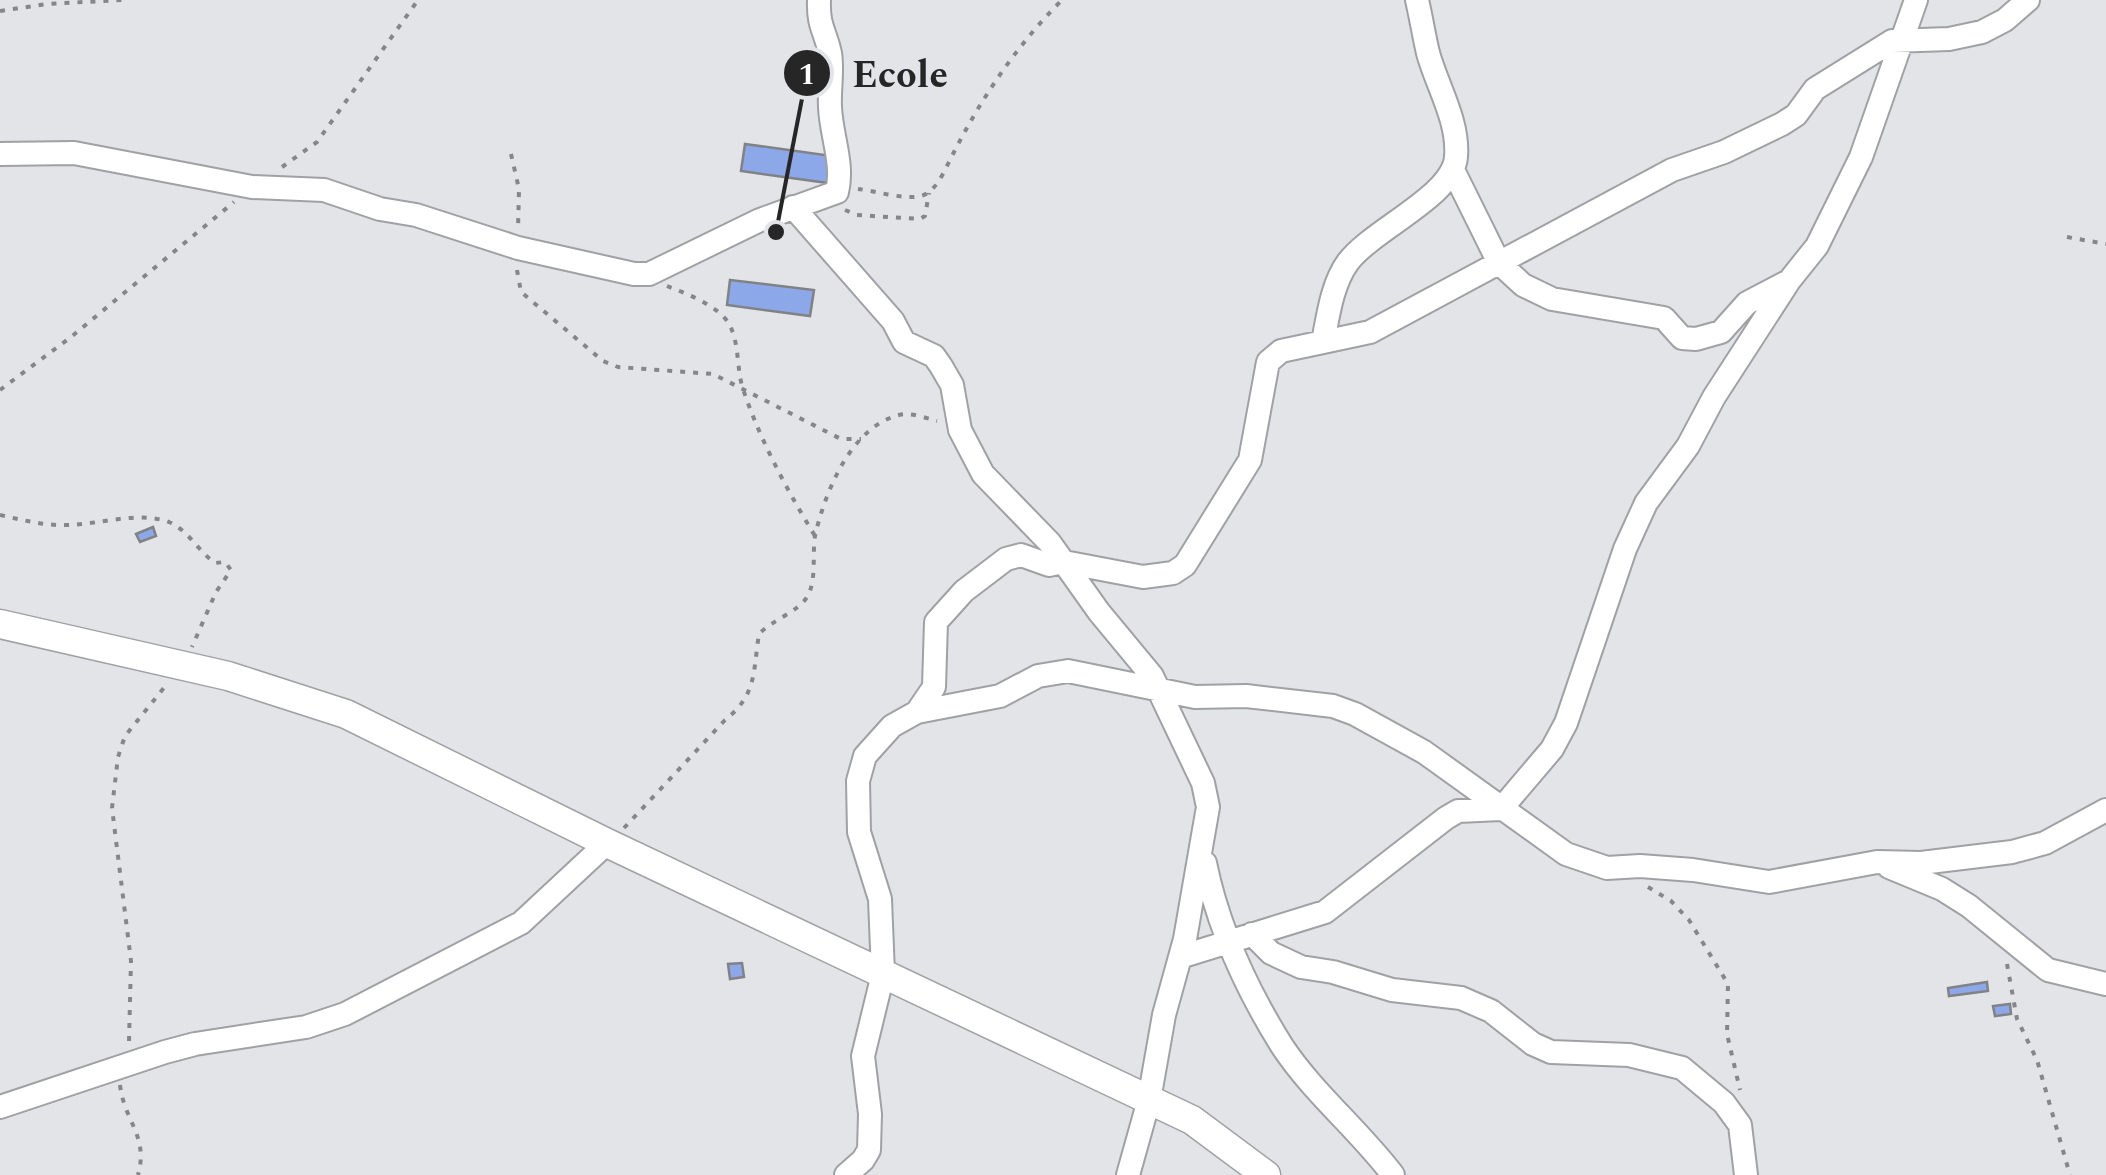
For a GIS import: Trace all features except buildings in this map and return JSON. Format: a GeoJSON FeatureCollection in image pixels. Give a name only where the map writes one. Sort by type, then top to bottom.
{"type":"FeatureCollection","features":[{"type":"Feature","properties":{"kind":"street"},"geometry":{"type":"LineString","coordinates":[[0,154],[74,153],[252,188],[324,190],[518,248],[649,274],[836,190],[829,103],[832,68],[818,22],[819,0]]}},
{"type":"Feature","properties":{"kind":"street"},"geometry":{"type":"LineString","coordinates":[[1323,342],[1341,273],[1352,258],[1382,229],[1432,194],[1453,170],[1456,154],[1450,117],[1428,53],[1417,0]]}},
{"type":"Feature","properties":{"kind":"street"},"geometry":{"type":"LineString","coordinates":[[1180,957],[1325,912],[1458,811],[1501,808],[1552,749],[1566,723],[1625,549],[1646,503],[1688,446],[1714,397],[1788,282],[1817,246],[1861,157],[1916,0]]}},
{"type":"Feature","properties":{"kind":"street"},"geometry":{"type":"LineString","coordinates":[[916,712],[934,687],[936,622],[964,590],[1006,558],[1021,554],[1049,565],[1064,562],[1144,578],[1173,573],[1185,565],[1250,460],[1268,362],[1281,352],[1370,332],[1672,170],[1724,152],[1782,124],[1796,115],[1815,89],[1892,41],[1949,39],[1982,32],[2005,20],[2028,0]]}},
{"type":"Feature","properties":{"kind":"street"},"geometry":{"type":"LineString","coordinates":[[1453,170],[1499,263],[1523,286],[1552,299],[1664,318],[1682,338],[1696,339],[1721,332],[1747,303],[1788,282]]}},
{"type":"Feature","properties":{"kind":"street"},"geometry":{"type":"LineString","coordinates":[[793,207],[893,321],[904,342],[934,356],[942,366],[952,385],[960,430],[983,474],[1050,543],[1160,690],[1203,783],[1208,807],[1202,850],[1149,1100],[1128,1175]]}},
{"type":"Feature","properties":{"kind":"street"},"geometry":{"type":"LineString","coordinates":[[0,624],[183,666],[300,697],[346,714],[607,843],[1149,1100],[1204,1128],[1266,1175]]}},
{"type":"Feature","properties":{"kind":"street"},"geometry":{"type":"LineString","coordinates":[[846,1175],[868,1150],[870,1114],[863,1056],[883,974],[880,899],[859,832],[858,781],[865,756],[892,726],[916,712],[1000,696],[1053,671],[1195,697],[1246,696],[1333,706],[1356,714],[1424,752],[1566,854],[1607,868],[1675,869],[1768,882],[1876,862],[1921,864],[2012,852],[2046,843],[2106,810]]}},
{"type":"Feature","properties":{"kind":"street"},"geometry":{"type":"LineString","coordinates":[[0,1107],[195,1044],[306,1027],[345,1014],[521,924],[607,843]]}},
{"type":"Feature","properties":{"kind":"street"},"geometry":{"type":"LineString","coordinates":[[1202,850],[1214,906],[1228,942],[1284,1048],[1393,1175]]}},
{"type":"Feature","properties":{"kind":"street"},"geometry":{"type":"LineString","coordinates":[[1876,862],[1942,889],[2008,934],[2048,970],[2106,984]]}},
{"type":"Feature","properties":{"kind":"street"},"geometry":{"type":"LineString","coordinates":[[1252,934],[1271,953],[1302,967],[1334,972],[1392,990],[1461,998],[1491,1010],[1533,1044],[1550,1052],[1629,1055],[1682,1068],[1724,1103],[1740,1126],[1746,1175]]}},
{"type":"Feature","properties":{"kind":"path"},"geometry":{"type":"LineString","coordinates":[[0,11],[122,0]]}},
{"type":"Feature","properties":{"kind":"path"},"geometry":{"type":"LineString","coordinates":[[0,390],[71,337],[252,188],[317,142],[418,0]]}},
{"type":"Feature","properties":{"kind":"path"},"geometry":{"type":"LineString","coordinates":[[930,191],[911,196],[836,190],[844,210],[856,215],[914,220],[925,216],[930,191],[1027,34],[1062,0]]}},
{"type":"Feature","properties":{"kind":"path"},"geometry":{"type":"LineString","coordinates":[[511,154],[519,189],[516,274],[521,292],[603,361],[618,367],[713,374],[842,439],[861,438]]}},
{"type":"Feature","properties":{"kind":"path"},"geometry":{"type":"LineString","coordinates":[[2068,237],[2106,244]]}},
{"type":"Feature","properties":{"kind":"path"},"geometry":{"type":"LineString","coordinates":[[668,286],[726,320],[733,336],[742,386],[794,501],[815,536]]}},
{"type":"Feature","properties":{"kind":"path"},"geometry":{"type":"LineString","coordinates":[[607,843],[639,815],[743,705],[750,690],[759,634],[806,600],[815,536],[831,488],[861,438],[876,426],[908,414],[960,430]]}},
{"type":"Feature","properties":{"kind":"path"},"geometry":{"type":"LineString","coordinates":[[0,515],[66,526],[146,518],[165,520],[180,528],[214,563],[225,562],[232,570],[216,592],[183,666],[134,722],[118,757],[112,808],[131,961],[131,1030],[120,1082],[122,1102],[142,1145],[138,1175]]}},
{"type":"Feature","properties":{"kind":"path"},"geometry":{"type":"LineString","coordinates":[[1640,882],[1671,901],[1689,920],[1728,984],[1728,1034],[1741,1096],[1740,1126]]}},
{"type":"Feature","properties":{"kind":"path"},"geometry":{"type":"LineString","coordinates":[[2008,934],[2007,971],[2017,1018],[2037,1060],[2070,1175]]}},
{"type":"Feature","properties":{"kind":"place","name":"Ecole"},"geometry":{"type":"Point","coordinates":[776,232]}}]}
